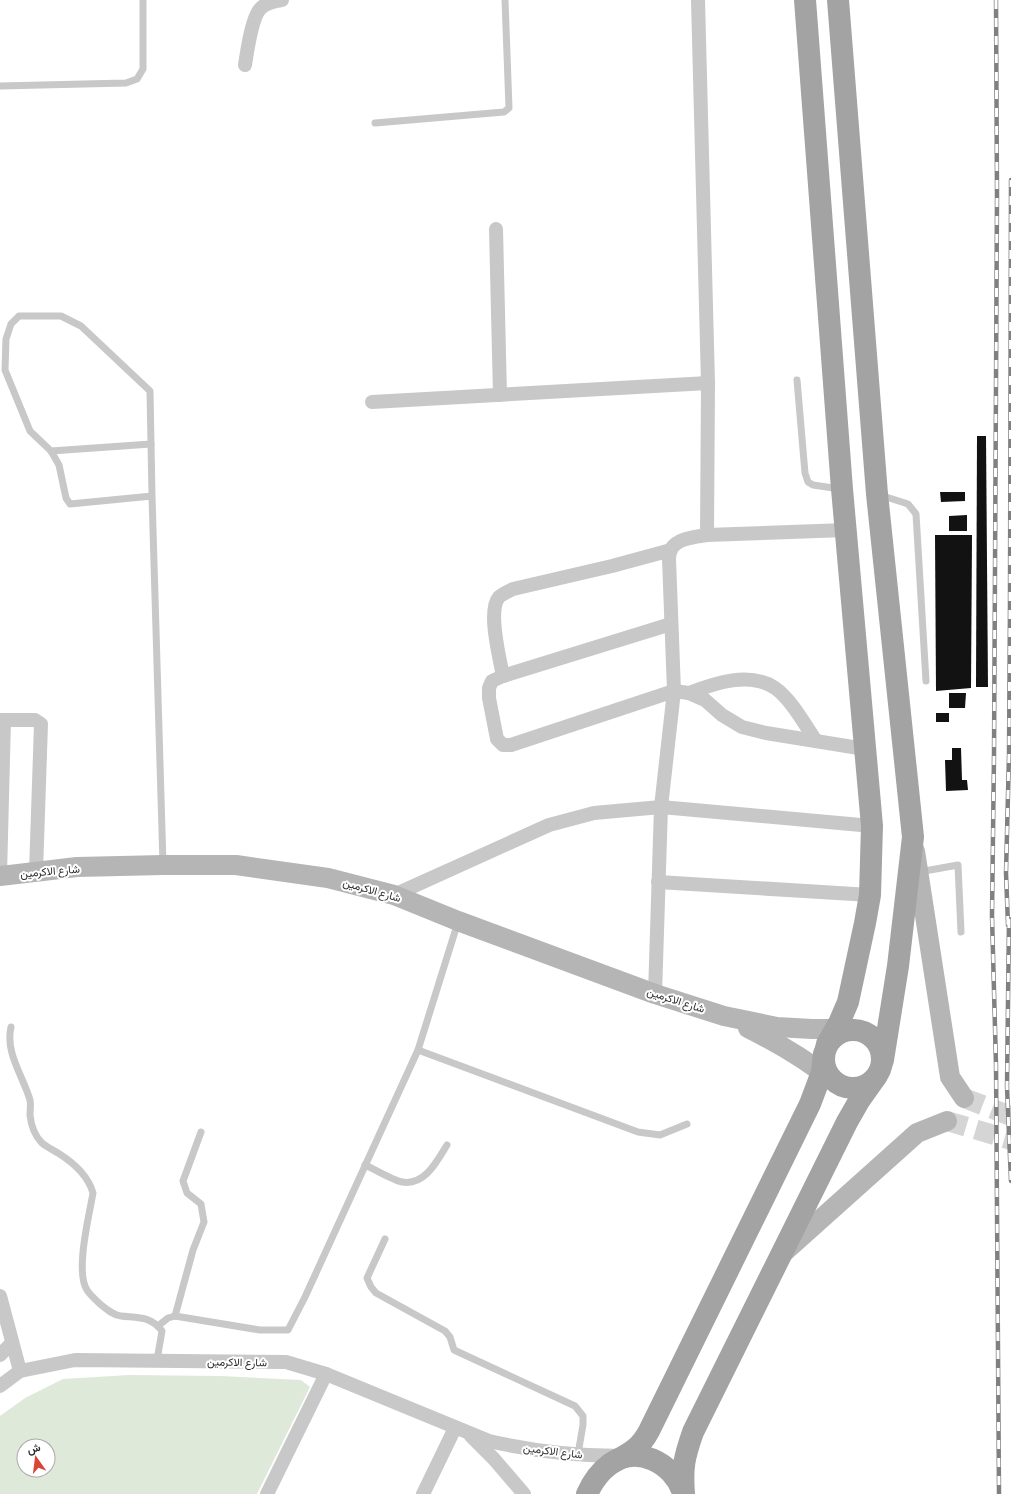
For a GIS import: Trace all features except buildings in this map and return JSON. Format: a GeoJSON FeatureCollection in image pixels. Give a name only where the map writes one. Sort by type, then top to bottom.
{"type":"FeatureCollection","features":[{"type":"Feature","properties":{"kind":"main road"},"geometry":{"type":"LineString","coordinates":[[586,1494],[598,1474],[625,1459],[643,1442],[810,1104],[832,1052],[848,1002],[870,895],[872,826],[842,489],[805,0]]}},
{"type":"Feature","properties":{"kind":"main road"},"geometry":{"type":"LineString","coordinates":[[684,1490],[682,1470],[685,1453],[693,1432],[847,1122],[879,1069],[898,966],[913,837],[877,494],[838,0]]}},
{"type":"Feature","properties":{"kind":"main road"},"geometry":{"type":"LineString","coordinates":[[840,464],[850,471],[859,472],[870,467],[875,462]]}},
{"type":"Feature","properties":{"kind":"main road"},"geometry":{"type":"LineString","coordinates":[[846,522],[849,511],[860,506],[869,508],[879,515]]}},
{"type":"Feature","properties":{"kind":"main road"},"geometry":{"type":"LineString","coordinates":[[863,1031],[871,1036],[880,1047],[879,1069],[869,1084],[860,1088],[851,1089],[842,1087],[832,1052],[863,1031]]}},
{"type":"Feature","properties":{"kind":"main road"},"geometry":{"type":"LineString","coordinates":[[625,1459],[657,1461],[670,1470],[684,1490]]}},
{"type":"Feature","properties":{"kind":"street"},"geometry":{"type":"LineString","coordinates":[[245,65],[255,17],[261,7],[273,1],[282,0]]}},
{"type":"Feature","properties":{"kind":"street"},"geometry":{"type":"LineString","coordinates":[[698,0],[708,383],[707,535]]}},
{"type":"Feature","properties":{"kind":"street"},"geometry":{"type":"LineString","coordinates":[[496,228],[500,395]]}},
{"type":"Feature","properties":{"kind":"street"},"geometry":{"type":"LineString","coordinates":[[372,402],[708,383]]}},
{"type":"Feature","properties":{"kind":"street"},"geometry":{"type":"LineString","coordinates":[[503,676],[494,624],[495,608],[499,597],[513,589],[612,566],[671,550],[678,543],[691,537],[846,522]]}},
{"type":"Feature","properties":{"kind":"street"},"geometry":{"type":"LineString","coordinates":[[656,994],[661,807],[674,691],[669,559],[671,550]]}},
{"type":"Feature","properties":{"kind":"street"},"geometry":{"type":"LineString","coordinates":[[671,624],[503,676],[492,681],[489,688],[489,698],[498,740],[502,745],[511,745],[674,691],[689,692],[705,700],[722,715],[742,727],[766,733],[865,749]]}},
{"type":"Feature","properties":{"kind":"street"},"geometry":{"type":"LineString","coordinates":[[689,692],[718,682],[757,680],[775,688],[793,706],[816,741]]}},
{"type":"Feature","properties":{"kind":"street"},"geometry":{"type":"LineString","coordinates":[[0,875],[2,720],[35,720],[42,724],[36,872]]}},
{"type":"Feature","properties":{"kind":"street"},"geometry":{"type":"LineString","coordinates":[[394,895],[549,825],[594,813],[661,807],[872,826]]}},
{"type":"Feature","properties":{"kind":"street"},"geometry":{"type":"LineString","coordinates":[[913,837],[950,1077],[964,1098]]}},
{"type":"Feature","properties":{"kind":"street","name":"شارع الاكرمين"},"geometry":{"type":"LineString","coordinates":[[0,875],[77,868],[163,865],[236,866],[328,878],[394,895],[458,921],[656,994],[724,1016],[777,1027],[812,1030],[832,1052]]}},
{"type":"Feature","properties":{"kind":"street"},"geometry":{"type":"LineString","coordinates":[[658,882],[870,895]]}},
{"type":"Feature","properties":{"kind":"street","name":"شارع الاكرمين"},"geometry":{"type":"LineString","coordinates":[[724,1016],[785,1047],[832,1052]]}},
{"type":"Feature","properties":{"kind":"street"},"geometry":{"type":"LineString","coordinates":[[782,1254],[917,1133],[947,1121]]}},
{"type":"Feature","properties":{"kind":"street"},"geometry":{"type":"LineString","coordinates":[[0,1296],[20,1371]]}},
{"type":"Feature","properties":{"kind":"street"},"geometry":{"type":"LineString","coordinates":[[0,1355],[12,1343]]}},
{"type":"Feature","properties":{"kind":"street","name":"شارع الاكرمين"},"geometry":{"type":"LineString","coordinates":[[0,1386],[20,1371],[75,1360],[286,1362],[326,1374],[489,1441],[513,1447],[625,1459]]}},
{"type":"Feature","properties":{"kind":"street"},"geometry":{"type":"LineString","coordinates":[[267,1494],[326,1374]]}},
{"type":"Feature","properties":{"kind":"street"},"geometry":{"type":"LineString","coordinates":[[423,1494],[461,1430]]}},
{"type":"Feature","properties":{"kind":"street","name":"شارع الاكرمين"},"geometry":{"type":"LineString","coordinates":[[461,1430],[494,1458],[524,1494]]}},
{"type":"Feature","properties":{"kind":"lane"},"geometry":{"type":"LineString","coordinates":[[0,86],[126,83],[137,79],[143,69],[143,0]]}},
{"type":"Feature","properties":{"kind":"lane"},"geometry":{"type":"LineString","coordinates":[[374,123],[504,112],[509,108],[504,0]]}},
{"type":"Feature","properties":{"kind":"lane"},"geometry":{"type":"LineString","coordinates":[[152,496],[70,504],[66,498],[59,465],[51,451],[30,431],[5,370],[6,339],[11,324],[20,316],[61,316],[81,326],[150,391],[163,865]]}},
{"type":"Feature","properties":{"kind":"lane"},"geometry":{"type":"LineString","coordinates":[[797,380],[805,473],[808,482],[813,485],[842,489]]}},
{"type":"Feature","properties":{"kind":"lane"},"geometry":{"type":"LineString","coordinates":[[51,451],[151,444]]}},
{"type":"Feature","properties":{"kind":"lane"},"geometry":{"type":"LineString","coordinates":[[877,494],[908,504],[916,514],[926,680]]}},
{"type":"Feature","properties":{"kind":"lane"},"geometry":{"type":"LineString","coordinates":[[918,872],[958,865],[961,932]]}},
{"type":"Feature","properties":{"kind":"lane"},"geometry":{"type":"LineString","coordinates":[[158,1326],[168,1318],[175,1316],[260,1330],[288,1330],[305,1297],[418,1050],[458,921]]}},
{"type":"Feature","properties":{"kind":"lane"},"geometry":{"type":"LineString","coordinates":[[11,1027],[9,1033],[13,1061],[30,1101],[30,1117],[34,1132],[42,1143],[65,1157],[82,1172],[90,1183],[93,1193],[82,1258],[83,1275],[87,1290],[107,1310],[118,1316],[148,1319],[158,1326],[162,1331],[157,1360]]}},
{"type":"Feature","properties":{"kind":"lane"},"geometry":{"type":"LineString","coordinates":[[418,1050],[638,1132],[660,1136],[687,1124]]}},
{"type":"Feature","properties":{"kind":"lane"},"geometry":{"type":"LineString","coordinates":[[175,1316],[193,1250],[204,1222],[201,1204],[186,1193],[183,1181],[201,1132]]}},
{"type":"Feature","properties":{"kind":"lane"},"geometry":{"type":"LineString","coordinates":[[365,1165],[402,1182],[414,1181],[424,1177],[434,1167],[447,1145]]}},
{"type":"Feature","properties":{"kind":"lane"},"geometry":{"type":"LineString","coordinates":[[385,1239],[368,1278],[371,1287],[376,1293],[445,1332],[450,1338],[454,1350],[575,1406],[583,1416],[578,1454]]}},
{"type":"Feature","properties":{"kind":"green space"},"geometry":{"type":"Polygon","coordinates":[[[129,1375],[221,1376],[301,1380],[310,1387],[257,1494],[0,1494],[0,1416],[25,1398],[63,1379],[129,1375]]]}},
{"type":"Feature","properties":{"kind":"tunnel"},"geometry":{"type":"LineString","coordinates":[[964,1098],[1011,1116]]}},
{"type":"Feature","properties":{"kind":"tunnel"},"geometry":{"type":"LineString","coordinates":[[947,1121],[1011,1140]]}},
{"type":"Feature","properties":{"kind":"railway"},"geometry":{"type":"LineString","coordinates":[[996,0],[997,196],[992,916],[996,1065],[999,1494]]}},
{"type":"Feature","properties":{"kind":"railway"},"geometry":{"type":"LineString","coordinates":[[1008,925],[1006,873],[1009,755],[1011,180]]}},
{"type":"Feature","properties":{"kind":"railway"},"geometry":{"type":"LineString","coordinates":[[1009,919],[1007,1087],[1011,1181]]}}]}
